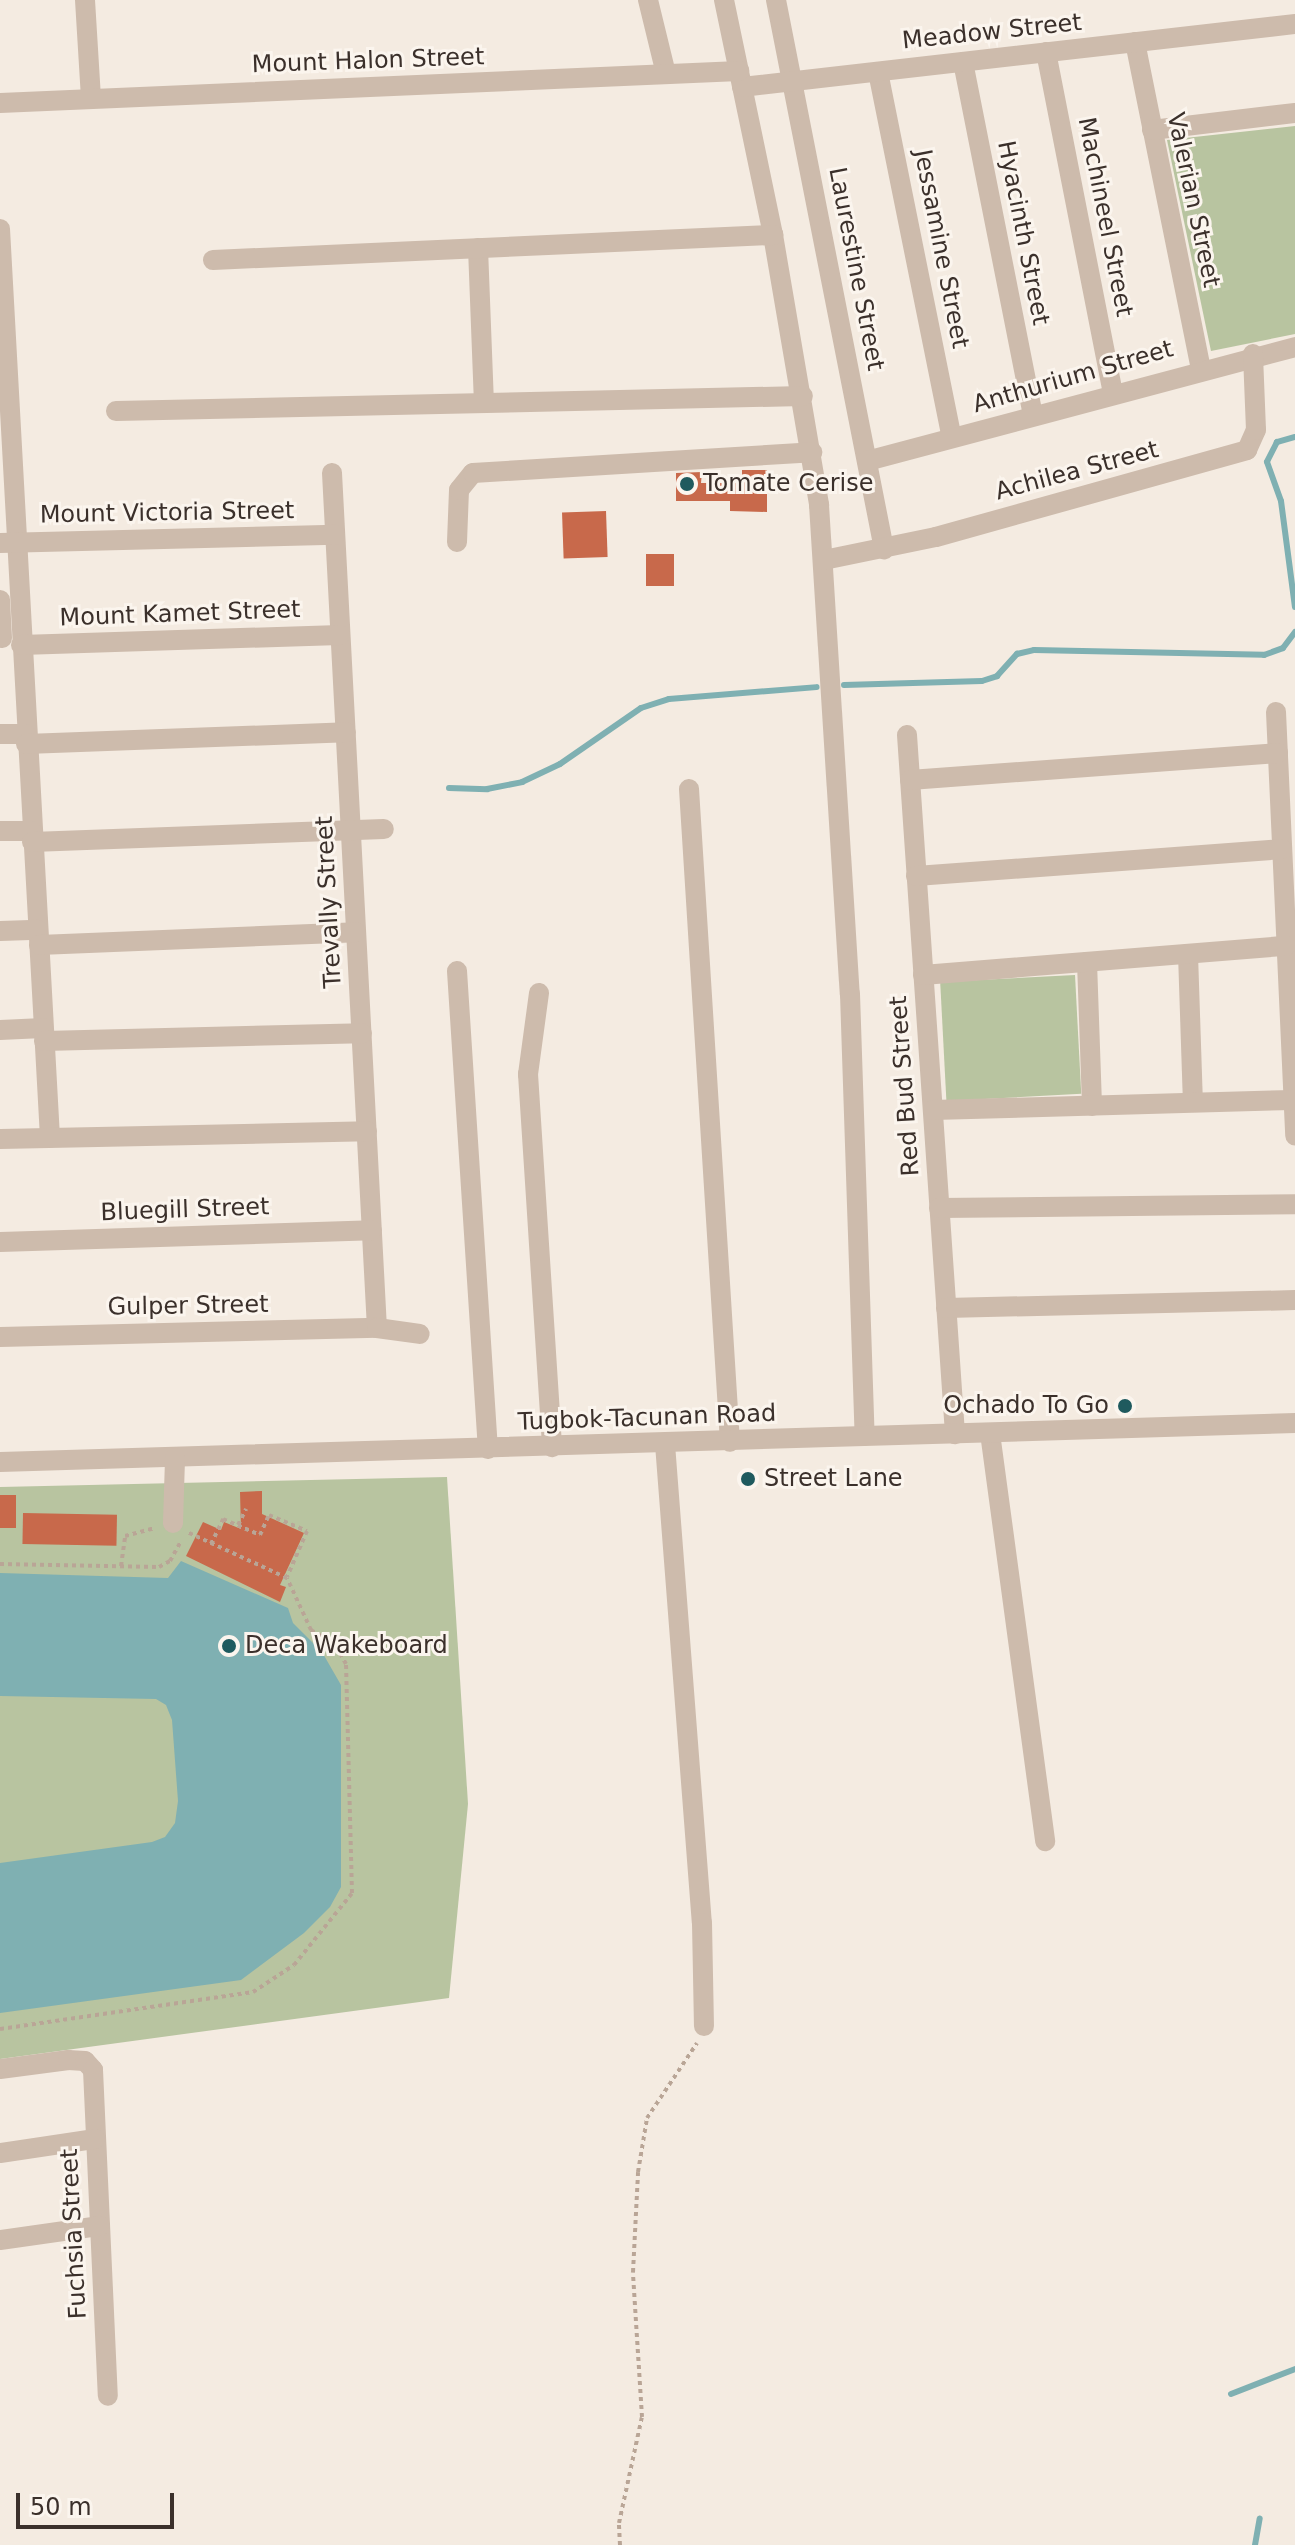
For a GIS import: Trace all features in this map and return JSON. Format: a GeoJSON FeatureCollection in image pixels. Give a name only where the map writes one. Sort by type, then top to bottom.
{"type":"FeatureCollection","features":[{"type":"Feature","properties":{"kind":"street"},"geometry":{"type":"LineString","coordinates":[[85,0],[91,99]]}},
{"type":"Feature","properties":{"kind":"street"},"geometry":{"type":"LineString","coordinates":[[648,0],[666,74]]}},
{"type":"Feature","properties":{"kind":"street"},"geometry":{"type":"LineString","coordinates":[[724,0],[803,396],[824,560],[850,994],[865,1436]]}},
{"type":"Feature","properties":{"kind":"street","name":"Laurestine Street"},"geometry":{"type":"LineString","coordinates":[[776,0],[884,549]]}},
{"type":"Feature","properties":{"kind":"street","name":"Meadow Street"},"geometry":{"type":"LineString","coordinates":[[740,79],[792,82],[1295,24]]}},
{"type":"Feature","properties":{"kind":"street","name":"Valerian Street"},"geometry":{"type":"LineString","coordinates":[[1135,42],[1201,368]]}},
{"type":"Feature","properties":{"kind":"street","name":"Machineel Street"},"geometry":{"type":"LineString","coordinates":[[1046,52],[1113,392]]}},
{"type":"Feature","properties":{"kind":"street","name":"Hyacinth Street"},"geometry":{"type":"LineString","coordinates":[[963,62],[1033,415]]}},
{"type":"Feature","properties":{"kind":"street","name":"Jessamine Street"},"geometry":{"type":"LineString","coordinates":[[878,72],[952,438]]}},
{"type":"Feature","properties":{"kind":"street","name":"Mount Halon Street"},"geometry":{"type":"LineString","coordinates":[[0,103],[666,74],[740,79]]}},
{"type":"Feature","properties":{"kind":"street"},"geometry":{"type":"LineString","coordinates":[[1152,130],[1295,113]]}},
{"type":"Feature","properties":{"kind":"street"},"geometry":{"type":"LineString","coordinates":[[0,229],[9,632]]}},
{"type":"Feature","properties":{"kind":"street"},"geometry":{"type":"LineString","coordinates":[[213,260],[773,235]]}},
{"type":"Feature","properties":{"kind":"street"},"geometry":{"type":"LineString","coordinates":[[478,248],[484,403]]}},
{"type":"Feature","properties":{"kind":"street","name":"Anthurium Street"},"geometry":{"type":"LineString","coordinates":[[867,461],[1253,354],[1295,347]]}},
{"type":"Feature","properties":{"kind":"street","name":"Achilea Street"},"geometry":{"type":"LineString","coordinates":[[824,560],[884,549],[1247,450],[1256,430],[1253,354]]}},
{"type":"Feature","properties":{"kind":"street"},"geometry":{"type":"LineString","coordinates":[[116,411],[803,396]]}},
{"type":"Feature","properties":{"kind":"street"},"geometry":{"type":"LineString","coordinates":[[457,542],[459,490],[473,473],[812,452]]}},
{"type":"Feature","properties":{"kind":"street","name":"Trevally Street"},"geometry":{"type":"LineString","coordinates":[[332,473],[377,1328]]}},
{"type":"Feature","properties":{"kind":"street","name":"Mount Victoria Street"},"geometry":{"type":"LineString","coordinates":[[8,543],[335,535]]}},
{"type":"Feature","properties":{"kind":"street"},"geometry":{"type":"LineString","coordinates":[[0,600],[9,632],[26,739],[50,1138]]}},
{"type":"Feature","properties":{"kind":"street","name":"Mount Kamet Street"},"geometry":{"type":"LineString","coordinates":[[9,632],[340,635]]}},
{"type":"Feature","properties":{"kind":"street"},"geometry":{"type":"LineString","coordinates":[[1276,712],[1295,1136]]}},
{"type":"Feature","properties":{"kind":"street"},"geometry":{"type":"LineString","coordinates":[[0,734],[26,739],[346,732]]}},
{"type":"Feature","properties":{"kind":"street","name":"Red Bud Street"},"geometry":{"type":"LineString","coordinates":[[907,735],[955,1434]]}},
{"type":"Feature","properties":{"kind":"street"},"geometry":{"type":"LineString","coordinates":[[910,780],[1278,753]]}},
{"type":"Feature","properties":{"kind":"street"},"geometry":{"type":"LineString","coordinates":[[689,789],[730,1442]]}},
{"type":"Feature","properties":{"kind":"street"},"geometry":{"type":"LineString","coordinates":[[0,831],[32,836],[384,829]]}},
{"type":"Feature","properties":{"kind":"street"},"geometry":{"type":"LineString","coordinates":[[916,876],[1282,849]]}},
{"type":"Feature","properties":{"kind":"street"},"geometry":{"type":"LineString","coordinates":[[0,931],[38,937],[356,932]]}},
{"type":"Feature","properties":{"kind":"street"},"geometry":{"type":"LineString","coordinates":[[923,975],[1286,946]]}},
{"type":"Feature","properties":{"kind":"street"},"geometry":{"type":"LineString","coordinates":[[1188,954],[1193,1102]]}},
{"type":"Feature","properties":{"kind":"street"},"geometry":{"type":"LineString","coordinates":[[1087,962],[1092,1106]]}},
{"type":"Feature","properties":{"kind":"street"},"geometry":{"type":"LineString","coordinates":[[457,971],[488,1449]]}},
{"type":"Feature","properties":{"kind":"street"},"geometry":{"type":"LineString","coordinates":[[539,993],[528,1074],[552,1447]]}},
{"type":"Feature","properties":{"kind":"street"},"geometry":{"type":"LineString","coordinates":[[0,1030],[44,1034],[362,1033]]}},
{"type":"Feature","properties":{"kind":"street"},"geometry":{"type":"LineString","coordinates":[[933,1110],[1293,1100]]}},
{"type":"Feature","properties":{"kind":"street"},"geometry":{"type":"LineString","coordinates":[[0,1139],[367,1131]]}},
{"type":"Feature","properties":{"kind":"street"},"geometry":{"type":"LineString","coordinates":[[939,1208],[1295,1204]]}},
{"type":"Feature","properties":{"kind":"street","name":"Bluegill Street"},"geometry":{"type":"LineString","coordinates":[[0,1242],[372,1230]]}},
{"type":"Feature","properties":{"kind":"street"},"geometry":{"type":"LineString","coordinates":[[946,1308],[1295,1300]]}},
{"type":"Feature","properties":{"kind":"street","name":"Gulper Street"},"geometry":{"type":"LineString","coordinates":[[0,1337],[377,1328],[420,1334]]}},
{"type":"Feature","properties":{"kind":"street","name":"Tugbok-Tacunan Road"},"geometry":{"type":"LineString","coordinates":[[0,1462],[1295,1423]]}},
{"type":"Feature","properties":{"kind":"street"},"geometry":{"type":"LineString","coordinates":[[990,1433],[1045,1841]]}},
{"type":"Feature","properties":{"kind":"street"},"geometry":{"type":"LineString","coordinates":[[665,1444],[702,1923],[704,2026]]}},
{"type":"Feature","properties":{"kind":"street"},"geometry":{"type":"LineString","coordinates":[[173,1523],[175,1458]]}},
{"type":"Feature","properties":{"kind":"street","name":"Fuchsia Street"},"geometry":{"type":"LineString","coordinates":[[0,2069],[68,2060],[85,2061],[93,2070],[108,2396]]}},
{"type":"Feature","properties":{"kind":"street"},"geometry":{"type":"LineString","coordinates":[[0,2153],[95,2139]]}},
{"type":"Feature","properties":{"kind":"street"},"geometry":{"type":"LineString","coordinates":[[0,2240],[100,2226]]}},
{"type":"Feature","properties":{"kind":"path"},"geometry":{"type":"LineString","coordinates":[[238,1525],[246,1509]]}},
{"type":"Feature","properties":{"kind":"path"},"geometry":{"type":"LineString","coordinates":[[211,1544],[223,1519],[260,1535],[269,1515],[307,1531],[287,1578]]}},
{"type":"Feature","properties":{"kind":"path"},"geometry":{"type":"LineString","coordinates":[[121,1566],[125,1536],[173,1523]]}},
{"type":"Feature","properties":{"kind":"path"},"geometry":{"type":"LineString","coordinates":[[0,1564],[159,1567],[170,1561],[186,1531],[287,1578],[311,1630],[335,1644],[346,1664],[355,1876],[345,1906],[294,1965],[253,1992],[0,2029]]}},
{"type":"Feature","properties":{"kind":"path"},"geometry":{"type":"LineString","coordinates":[[620,2545],[619,2523],[642,2417],[633,2272],[638,2172],[647,2118],[691,2058],[704,2026]]}},
{"type":"Feature","properties":{"kind":"green space"},"geometry":{"type":"Polygon","coordinates":[[[1295,126],[1295,334],[1211,351],[1167,140],[1295,126]]]}},
{"type":"Feature","properties":{"kind":"green space"},"geometry":{"type":"Polygon","coordinates":[[[1075,975],[1081,1094],[946,1101],[940,982],[1075,975]]]}},
{"type":"Feature","properties":{"kind":"green space","name":"Deca Wakeboard"},"geometry":{"type":"Polygon","coordinates":[[[447,1477],[468,1804],[449,1998],[0,2059],[0,1487],[447,1477]]]}},
{"type":"Feature","properties":{"kind":"water"},"geometry":{"type":"Polygon","coordinates":[[[181,1561],[288,1608],[293,1623],[322,1652],[341,1685],[341,1887],[330,1907],[304,1933],[241,1980],[0,2013],[0,1863],[152,1842],[165,1837],[175,1823],[178,1801],[172,1720],[166,1705],[156,1699],[0,1696],[0,1573],[168,1578],[181,1561]]]}},
{"type":"Feature","properties":{"kind":"building"},"geometry":{"type":"Polygon","coordinates":[[[742,470],[767,470],[767,512],[730,511],[730,501],[676,501],[676,473],[702,472],[701,483],[742,483],[742,470]]]}},
{"type":"Feature","properties":{"kind":"building"},"geometry":{"type":"Polygon","coordinates":[[[606,511],[608,557],[564,559],[562,513],[606,511]]]}},
{"type":"Feature","properties":{"kind":"building"},"geometry":{"type":"Polygon","coordinates":[[[646,554],[674,554],[674,586],[646,586],[646,554]]]}},
{"type":"Feature","properties":{"kind":"building"},"geometry":{"type":"Polygon","coordinates":[[[262,1491],[262,1514],[304,1533],[280,1585],[286,1587],[280,1602],[186,1556],[203,1522],[221,1530],[224,1522],[241,1529],[240,1492],[262,1491]]]}},
{"type":"Feature","properties":{"kind":"building"},"geometry":{"type":"Polygon","coordinates":[[[0,1495],[16,1495],[16,1528],[0,1528],[0,1495]]]}},
{"type":"Feature","properties":{"kind":"building"},"geometry":{"type":"Polygon","coordinates":[[[23,1513],[117,1515],[116,1546],[22,1544],[23,1513]]]}},
{"type":"Feature","properties":{"kind":"waterway"},"geometry":{"type":"LineString","coordinates":[[1295,437],[1277,442],[1267,462],[1281,501],[1295,607]]}},
{"type":"Feature","properties":{"kind":"waterway"},"geometry":{"type":"LineString","coordinates":[[844,685],[982,681],[997,676],[1017,654],[1034,650],[1264,655],[1283,648],[1295,632]]}},
{"type":"Feature","properties":{"kind":"waterway"},"geometry":{"type":"LineString","coordinates":[[449,788],[487,789],[522,782],[560,764],[641,708],[669,699],[817,687]]}},
{"type":"Feature","properties":{"kind":"waterway"},"geometry":{"type":"LineString","coordinates":[[1231,2394],[1295,2369]]}},
{"type":"Feature","properties":{"kind":"waterway"},"geometry":{"type":"LineString","coordinates":[[1255,2545],[1260,2518]]}},
{"type":"Feature","properties":{"kind":"place","name":"Tomate Cerise"},"geometry":{"type":"Point","coordinates":[687,484]}},
{"type":"Feature","properties":{"kind":"place","name":"Ochado To Go"},"geometry":{"type":"Point","coordinates":[1125,1406]}},
{"type":"Feature","properties":{"kind":"place","name":"Street Lane"},"geometry":{"type":"Point","coordinates":[748,1479]}},
{"type":"Feature","properties":{"kind":"place","name":"Deca Wakeboard"},"geometry":{"type":"Point","coordinates":[229,1646]}}]}
